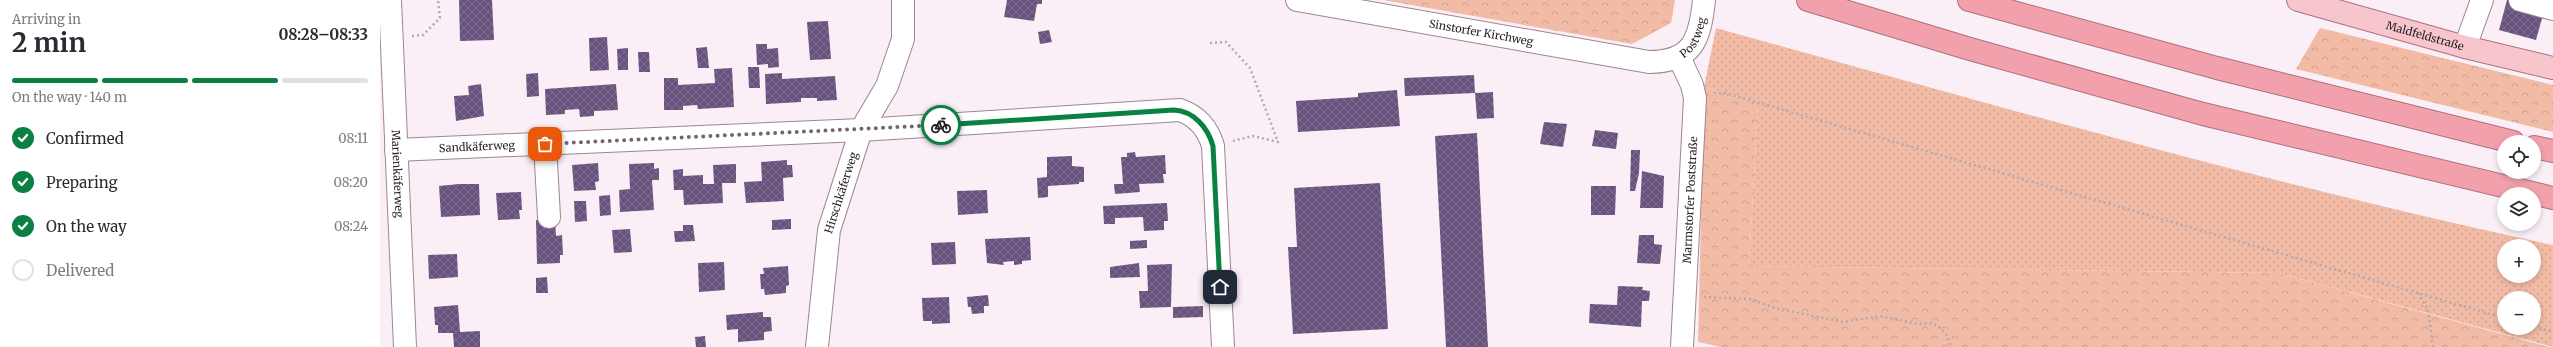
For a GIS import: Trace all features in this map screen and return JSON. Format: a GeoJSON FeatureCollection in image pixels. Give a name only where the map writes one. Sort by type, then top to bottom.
{"type":"FeatureCollection","features":[{"type":"Feature","properties":{"kind":"highway"},"geometry":{"type":"LineString","coordinates":[[1808,0],[1970,49],[2203,114],[2553,198]]}},
{"type":"Feature","properties":{"kind":"highway"},"geometry":{"type":"LineString","coordinates":[[1969,0],[2217,68],[2497,138]]}},
{"type":"Feature","properties":{"kind":"highway"},"geometry":{"type":"LineString","coordinates":[[2541,148],[2553,151]]}},
{"type":"Feature","properties":{"kind":"main road","name":"Maldfeldstraße"},"geometry":{"type":"LineString","coordinates":[[2298,0],[2465,47],[2553,68]]}},
{"type":"Feature","properties":{"kind":"street","name":"Hirschkäferweg"},"geometry":{"type":"LineString","coordinates":[[817,347],[829,230],[861,130],[887,86],[903,39],[904,0]]}},
{"type":"Feature","properties":{"kind":"street","name":"Sinstorfer Kirchweg"},"geometry":{"type":"LineString","coordinates":[[1297,0],[1649,62],[1672,60]]}},
{"type":"Feature","properties":{"kind":"street","name":"Postweg"},"geometry":{"type":"LineString","coordinates":[[1672,60],[1691,48],[1696,40],[1704,0]]}},
{"type":"Feature","properties":{"kind":"street"},"geometry":{"type":"LineString","coordinates":[[2465,47],[2482,0]]}},
{"type":"Feature","properties":{"kind":"street"},"geometry":{"type":"LineString","coordinates":[[2520,0],[2553,9]]}},
{"type":"Feature","properties":{"kind":"street","name":"Marienkäferweg"},"geometry":{"type":"LineString","coordinates":[[387,11],[392,39],[404,347]]}},
{"type":"Feature","properties":{"kind":"street","name":"Marmstorfer Poststraße"},"geometry":{"type":"LineString","coordinates":[[1672,60],[1694,92],[1695,109],[1682,347]]}},
{"type":"Feature","properties":{"kind":"street","name":"Sandkäferweg"},"geometry":{"type":"LineString","coordinates":[[396,150],[861,130],[1174,110],[1187,113],[1200,123],[1211,138],[1214,153]]}},
{"type":"Feature","properties":{"kind":"street"},"geometry":{"type":"LineString","coordinates":[[545,144],[549,217]]}},
{"type":"Feature","properties":{"kind":"street"},"geometry":{"type":"LineString","coordinates":[[1214,153],[1223,347]]}},
{"type":"Feature","properties":{"kind":"path"},"geometry":{"type":"LineString","coordinates":[[392,39],[423,35],[440,18],[438,0]]}},
{"type":"Feature","properties":{"kind":"path"},"geometry":{"type":"LineString","coordinates":[[1210,43],[1226,42],[1250,68],[1278,142],[1253,136],[1229,142],[1214,153]]}},
{"type":"Feature","properties":{"kind":"path"},"geometry":{"type":"LineString","coordinates":[[1694,92],[1725,94],[2497,316]]}},
{"type":"Feature","properties":{"kind":"path"},"geometry":{"type":"LineString","coordinates":[[2418,293],[2428,310],[2433,347]]}},
{"type":"Feature","properties":{"kind":"path"},"geometry":{"type":"LineString","coordinates":[[1685,295],[1750,299],[1778,309],[1844,322],[1879,316],[1920,324],[1930,323],[1938,326],[1946,334],[1951,347]]}},
{"type":"Feature","properties":{"kind":"path"},"geometry":{"type":"LineString","coordinates":[[2541,329],[2553,332]]}},
{"type":"Feature","properties":{"kind":"green space"},"geometry":{"type":"Polygon","coordinates":[[[1383,0],[1675,0],[1671,23],[1632,44],[1383,0]]]}},
{"type":"Feature","properties":{"kind":"green space"},"geometry":{"type":"Polygon","coordinates":[[[1716,28],[2133,143],[2342,197],[2525,239],[2497,239],[2497,283],[2541,283],[2541,242],[2553,245],[2553,347],[2509,335],[2541,335],[2541,291],[2497,291],[2497,332],[2279,273],[1749,266],[1758,103],[1704,87],[1716,28]]]}},
{"type":"Feature","properties":{"kind":"green space"},"geometry":{"type":"Polygon","coordinates":[[[2320,28],[2553,85],[2553,132],[2296,69],[2320,28]]]}},
{"type":"Feature","properties":{"kind":"green space"},"geometry":{"type":"Polygon","coordinates":[[[1704,87],[1758,103],[1749,266],[2279,273],[2497,333],[2497,335],[2505,335],[2549,347],[1721,347],[1698,342],[1704,87]]]}},
{"type":"Feature","properties":{"kind":"building"},"geometry":{"type":"Polygon","coordinates":[[[459,0],[492,0],[494,40],[460,41],[459,0]]]}},
{"type":"Feature","properties":{"kind":"building"},"geometry":{"type":"Polygon","coordinates":[[[1007,0],[1042,0],[1042,4],[1037,4],[1034,21],[1004,17],[1007,0]]]}},
{"type":"Feature","properties":{"kind":"building"},"geometry":{"type":"Polygon","coordinates":[[[2507,0],[2547,0],[2536,40],[2499,30],[2507,0]]]}},
{"type":"Feature","properties":{"kind":"building"},"geometry":{"type":"Polygon","coordinates":[[[828,21],[831,59],[810,60],[807,22],[828,21]]]}},
{"type":"Feature","properties":{"kind":"building"},"geometry":{"type":"Polygon","coordinates":[[[1049,30],[1052,42],[1040,44],[1038,32],[1049,30]]]}},
{"type":"Feature","properties":{"kind":"building"},"geometry":{"type":"Polygon","coordinates":[[[607,37],[609,70],[590,71],[589,38],[607,37]]]}},
{"type":"Feature","properties":{"kind":"building"},"geometry":{"type":"Polygon","coordinates":[[[756,44],[767,44],[767,49],[778,48],[779,67],[768,68],[768,64],[757,65],[756,44]]]}},
{"type":"Feature","properties":{"kind":"building"},"geometry":{"type":"Polygon","coordinates":[[[707,47],[709,68],[698,68],[696,48],[707,47]]]}},
{"type":"Feature","properties":{"kind":"building"},"geometry":{"type":"Polygon","coordinates":[[[628,48],[628,70],[618,70],[617,49],[628,48]]]}},
{"type":"Feature","properties":{"kind":"building"},"geometry":{"type":"Polygon","coordinates":[[[638,52],[649,52],[650,72],[639,72],[638,52]]]}},
{"type":"Feature","properties":{"kind":"building"},"geometry":{"type":"Polygon","coordinates":[[[748,67],[759,67],[760,88],[749,88],[748,67]]]}},
{"type":"Feature","properties":{"kind":"building"},"geometry":{"type":"Polygon","coordinates":[[[732,68],[734,107],[698,109],[697,105],[683,106],[683,110],[664,110],[664,78],[678,78],[678,85],[715,83],[714,69],[732,68]]]}},
{"type":"Feature","properties":{"kind":"building"},"geometry":{"type":"Polygon","coordinates":[[[538,73],[539,96],[527,97],[526,74],[538,73]]]}},
{"type":"Feature","properties":{"kind":"building"},"geometry":{"type":"Polygon","coordinates":[[[782,73],[782,79],[835,76],[837,100],[817,101],[817,98],[801,98],[801,102],[766,104],[765,74],[782,73]]]}},
{"type":"Feature","properties":{"kind":"building"},"geometry":{"type":"Polygon","coordinates":[[[1474,75],[1475,93],[1405,96],[1404,78],[1474,75]]]}},
{"type":"Feature","properties":{"kind":"building"},"geometry":{"type":"Polygon","coordinates":[[[481,84],[484,116],[456,121],[454,96],[469,95],[468,86],[481,84]]]}},
{"type":"Feature","properties":{"kind":"building"},"geometry":{"type":"Polygon","coordinates":[[[616,84],[618,110],[594,111],[594,116],[580,117],[579,109],[565,110],[565,114],[546,115],[545,89],[616,84]]]}},
{"type":"Feature","properties":{"kind":"building"},"geometry":{"type":"Polygon","coordinates":[[[1397,90],[1400,126],[1298,132],[1296,101],[1358,97],[1358,93],[1397,90]]]}},
{"type":"Feature","properties":{"kind":"building"},"geometry":{"type":"Polygon","coordinates":[[[1493,92],[1494,118],[1477,119],[1475,93],[1493,92]]]}},
{"type":"Feature","properties":{"kind":"building"},"geometry":{"type":"Polygon","coordinates":[[[1544,122],[1567,124],[1563,147],[1540,144],[1544,122]]]}},
{"type":"Feature","properties":{"kind":"building"},"geometry":{"type":"Polygon","coordinates":[[[1595,130],[1618,133],[1616,149],[1592,146],[1595,130]]]}},
{"type":"Feature","properties":{"kind":"building"},"geometry":{"type":"Polygon","coordinates":[[[1477,133],[1488,347],[1446,347],[1435,136],[1477,133]]]}},
{"type":"Feature","properties":{"kind":"building"},"geometry":{"type":"Polygon","coordinates":[[[1631,150],[1640,150],[1639,173],[1635,191],[1630,191],[1631,150]]]}},
{"type":"Feature","properties":{"kind":"building"},"geometry":{"type":"Polygon","coordinates":[[[1135,152],[1136,157],[1165,155],[1166,174],[1163,174],[1164,183],[1139,184],[1140,192],[1115,194],[1114,184],[1123,184],[1121,157],[1127,157],[1127,153],[1135,152]]]}},
{"type":"Feature","properties":{"kind":"building"},"geometry":{"type":"Polygon","coordinates":[[[1072,156],[1072,166],[1084,167],[1084,182],[1079,182],[1079,184],[1048,186],[1048,197],[1038,198],[1037,178],[1047,177],[1047,157],[1072,156]]]}},
{"type":"Feature","properties":{"kind":"building"},"geometry":{"type":"Polygon","coordinates":[[[787,160],[787,165],[792,165],[793,177],[783,178],[784,201],[746,203],[744,182],[762,181],[761,162],[787,160]]]}},
{"type":"Feature","properties":{"kind":"building"},"geometry":{"type":"Polygon","coordinates":[[[598,163],[599,181],[595,182],[596,190],[574,191],[572,165],[598,163]]]}},
{"type":"Feature","properties":{"kind":"building"},"geometry":{"type":"Polygon","coordinates":[[[654,163],[654,169],[659,168],[659,180],[652,180],[654,210],[620,212],[619,190],[630,189],[629,164],[654,163]]]}},
{"type":"Feature","properties":{"kind":"building"},"geometry":{"type":"Polygon","coordinates":[[[736,164],[736,183],[722,183],[723,203],[684,205],[683,190],[674,190],[673,170],[683,169],[683,176],[703,175],[703,184],[714,184],[713,165],[736,164]]]}},
{"type":"Feature","properties":{"kind":"building"},"geometry":{"type":"Polygon","coordinates":[[[1642,171],[1664,176],[1663,208],[1640,208],[1642,171]]]}},
{"type":"Feature","properties":{"kind":"building"},"geometry":{"type":"Polygon","coordinates":[[[1380,183],[1388,329],[1293,334],[1288,247],[1297,247],[1294,188],[1380,183]]]}},
{"type":"Feature","properties":{"kind":"building"},"geometry":{"type":"Polygon","coordinates":[[[479,184],[480,215],[441,217],[439,186],[479,184]]]}},
{"type":"Feature","properties":{"kind":"building"},"geometry":{"type":"Polygon","coordinates":[[[1591,186],[1616,186],[1615,215],[1591,215],[1591,186]]]}},
{"type":"Feature","properties":{"kind":"building"},"geometry":{"type":"Polygon","coordinates":[[[987,190],[988,213],[958,215],[957,191],[987,190]]]}},
{"type":"Feature","properties":{"kind":"building"},"geometry":{"type":"Polygon","coordinates":[[[521,192],[522,210],[519,210],[520,219],[498,220],[496,193],[521,192]]]}},
{"type":"Feature","properties":{"kind":"building"},"geometry":{"type":"Polygon","coordinates":[[[610,195],[611,215],[600,216],[599,196],[610,195]]]}},
{"type":"Feature","properties":{"kind":"building"},"geometry":{"type":"Polygon","coordinates":[[[574,201],[586,201],[587,221],[575,222],[574,201]]]}},
{"type":"Feature","properties":{"kind":"building"},"geometry":{"type":"Polygon","coordinates":[[[1167,203],[1168,221],[1164,221],[1164,230],[1144,231],[1143,217],[1115,218],[1115,224],[1104,224],[1103,206],[1167,203]]]}},
{"type":"Feature","properties":{"kind":"building"},"geometry":{"type":"Polygon","coordinates":[[[555,219],[556,236],[562,235],[563,255],[560,255],[560,263],[537,264],[536,220],[555,219]]]}},
{"type":"Feature","properties":{"kind":"building"},"geometry":{"type":"Polygon","coordinates":[[[791,219],[791,229],[772,230],[772,220],[791,219]]]}},
{"type":"Feature","properties":{"kind":"building"},"geometry":{"type":"Polygon","coordinates":[[[683,225],[693,225],[695,241],[675,242],[674,231],[683,231],[683,225]]]}},
{"type":"Feature","properties":{"kind":"building"},"geometry":{"type":"Polygon","coordinates":[[[630,229],[632,252],[614,253],[612,230],[630,229]]]}},
{"type":"Feature","properties":{"kind":"building"},"geometry":{"type":"Polygon","coordinates":[[[1639,235],[1654,235],[1654,244],[1662,245],[1660,264],[1637,263],[1639,235]]]}},
{"type":"Feature","properties":{"kind":"building"},"geometry":{"type":"Polygon","coordinates":[[[1030,237],[1031,260],[1022,261],[1022,264],[1014,265],[1014,261],[1003,262],[1004,265],[987,263],[985,239],[1030,237]]]}},
{"type":"Feature","properties":{"kind":"building"},"geometry":{"type":"Polygon","coordinates":[[[1147,240],[1147,248],[1130,249],[1130,241],[1147,240]]]}},
{"type":"Feature","properties":{"kind":"building"},"geometry":{"type":"Polygon","coordinates":[[[955,242],[956,264],[932,265],[931,243],[955,242]]]}},
{"type":"Feature","properties":{"kind":"building"},"geometry":{"type":"Polygon","coordinates":[[[457,254],[458,277],[429,279],[428,255],[457,254]]]}},
{"type":"Feature","properties":{"kind":"building"},"geometry":{"type":"Polygon","coordinates":[[[724,262],[725,290],[699,292],[698,263],[724,262]]]}},
{"type":"Feature","properties":{"kind":"building"},"geometry":{"type":"Polygon","coordinates":[[[1139,263],[1140,277],[1110,278],[1110,267],[1139,263]]]}},
{"type":"Feature","properties":{"kind":"building"},"geometry":{"type":"Polygon","coordinates":[[[1172,264],[1171,307],[1140,308],[1139,291],[1148,291],[1147,265],[1172,264]]]}},
{"type":"Feature","properties":{"kind":"building"},"geometry":{"type":"Polygon","coordinates":[[[788,266],[789,285],[786,286],[786,293],[765,295],[764,289],[761,289],[760,274],[764,274],[763,268],[788,266]]]}},
{"type":"Feature","properties":{"kind":"building"},"geometry":{"type":"Polygon","coordinates":[[[547,277],[548,293],[536,293],[536,278],[547,277]]]}},
{"type":"Feature","properties":{"kind":"building"},"geometry":{"type":"Polygon","coordinates":[[[1618,286],[1643,287],[1642,290],[1650,291],[1649,301],[1642,301],[1641,327],[1589,323],[1590,304],[1617,305],[1618,286]]]}},
{"type":"Feature","properties":{"kind":"building"},"geometry":{"type":"Polygon","coordinates":[[[988,295],[989,306],[984,306],[984,313],[972,314],[971,307],[968,307],[967,297],[988,295]]]}},
{"type":"Feature","properties":{"kind":"building"},"geometry":{"type":"Polygon","coordinates":[[[949,297],[950,323],[932,324],[932,321],[923,321],[922,298],[949,297]]]}},
{"type":"Feature","properties":{"kind":"building"},"geometry":{"type":"Polygon","coordinates":[[[458,305],[460,332],[480,331],[480,347],[454,347],[453,333],[438,333],[438,325],[435,325],[434,307],[458,305]]]}},
{"type":"Feature","properties":{"kind":"building"},"geometry":{"type":"Polygon","coordinates":[[[1203,306],[1203,317],[1173,318],[1173,307],[1203,306]]]}},
{"type":"Feature","properties":{"kind":"building"},"geometry":{"type":"Polygon","coordinates":[[[763,312],[763,317],[771,317],[772,331],[764,332],[764,340],[738,342],[738,329],[727,330],[726,315],[763,312]]]}},
{"type":"Feature","properties":{"kind":"building"},"geometry":{"type":"Polygon","coordinates":[[[705,336],[706,347],[696,347],[695,337],[705,336]]]}},
{"type":"Feature","properties":{"kind":"way so far"},"geometry":{"type":"LineString","coordinates":[[545,144],[941,125]]}},
{"type":"Feature","properties":{"kind":"route"},"geometry":{"type":"LineString","coordinates":[[941,125],[1174,110],[1180,110],[1194,117],[1206,130],[1211,138],[1213,146],[1220,287]]}}]}
